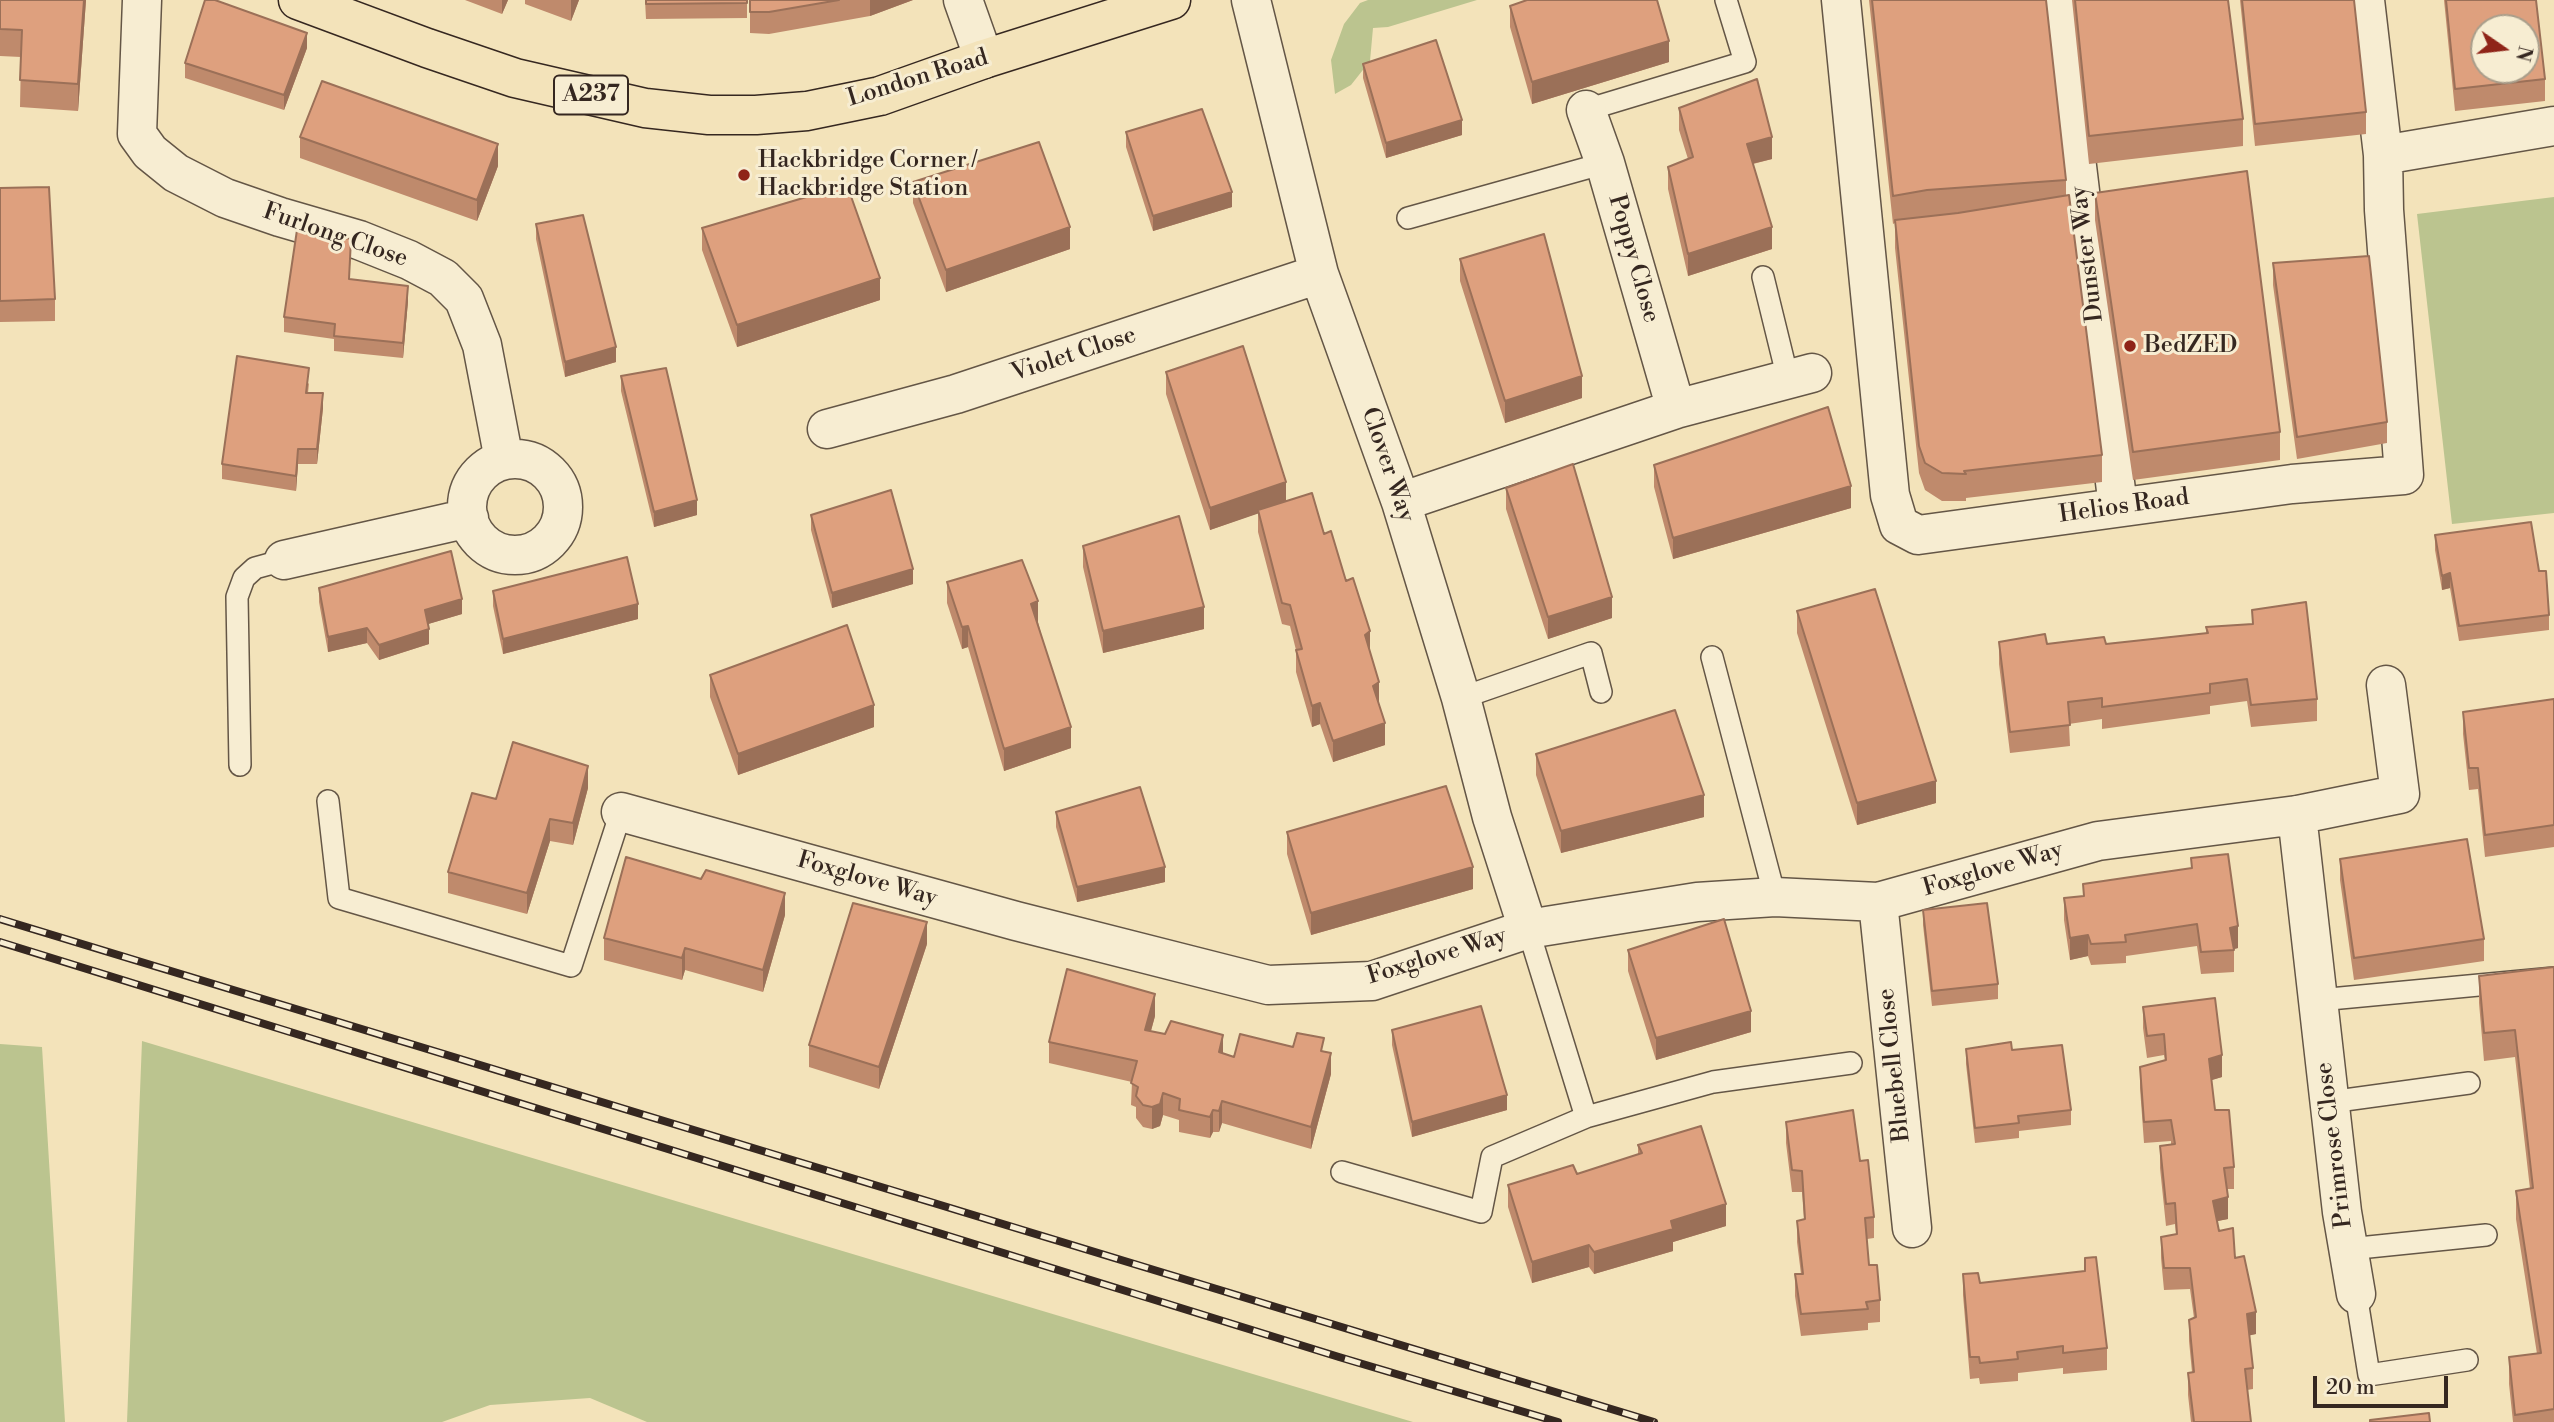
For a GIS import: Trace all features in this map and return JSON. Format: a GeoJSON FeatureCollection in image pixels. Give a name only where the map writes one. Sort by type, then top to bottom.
{"type":"FeatureCollection","features":[{"type":"Feature","properties":{"kind":"main road","name":"London Road"},"geometry":{"type":"LineString","coordinates":[[298,0],[515,78],[645,108],[709,115],[807,111],[880,96],[984,59],[1171,0]]}},
{"type":"Feature","properties":{"kind":"street","name":"Furlong Close"},"geometry":{"type":"LineString","coordinates":[[142,0],[137,134],[150,152],[176,173],[208,191],[267,213],[359,240],[409,260],[443,278],[464,299],[482,345],[504,460]]}},
{"type":"Feature","properties":{"kind":"street"},"geometry":{"type":"LineString","coordinates":[[963,0],[984,59]]}},
{"type":"Feature","properties":{"kind":"street","name":"Clover Way"},"geometry":{"type":"LineString","coordinates":[[1251,0],[1319,274],[1401,502],[1461,698],[1492,817],[1528,929]]}},
{"type":"Feature","properties":{"kind":"street","name":"Helios Road"},"geometry":{"type":"LineString","coordinates":[[1841,0],[1890,495],[1899,525],[1918,535],[2292,484],[2404,475],[2384,210],[2383,155],[2365,0]]}},
{"type":"Feature","properties":{"kind":"street","name":"Dunster Way"},"geometry":{"type":"LineString","coordinates":[[2057,0],[2118,507]]}},
{"type":"Feature","properties":{"kind":"street","name":"Poppy Close"},"geometry":{"type":"LineString","coordinates":[[1586,110],[1605,163],[1676,409]]}},
{"type":"Feature","properties":{"kind":"street"},"geometry":{"type":"LineString","coordinates":[[2383,155],[2554,126]]}},
{"type":"Feature","properties":{"kind":"street","name":"Violet Close"},"geometry":{"type":"LineString","coordinates":[[827,429],[956,394],[1319,274]]}},
{"type":"Feature","properties":{"kind":"street"},"geometry":{"type":"LineString","coordinates":[[1401,502],[1676,409],[1800,376]]}},
{"type":"Feature","properties":{"kind":"street"},"geometry":{"type":"LineString","coordinates":[[519,459],[535,463],[548,472],[558,485],[563,500],[563,517],[557,532],[546,544],[531,552],[516,555],[486,545],[475,533],[468,518],[471,489],[478,476],[490,466],[504,460],[519,459]]}},
{"type":"Feature","properties":{"kind":"street"},"geometry":{"type":"LineString","coordinates":[[284,560],[468,518]]}},
{"type":"Feature","properties":{"kind":"street","name":"Foxglove Way"},"geometry":{"type":"LineString","coordinates":[[621,812],[1016,921],[1268,985],[1372,981],[1528,929],[1697,902],[1775,897],[1878,902],[2098,841],[2297,815],[2400,794],[2386,685]]}},
{"type":"Feature","properties":{"kind":"street","name":"Primrose Close"},"geometry":{"type":"LineString","coordinates":[[2297,815],[2342,1212],[2356,1294]]}},
{"type":"Feature","properties":{"kind":"street","name":"Bluebell Close"},"geometry":{"type":"LineString","coordinates":[[1878,902],[1912,1228]]}},
{"type":"Feature","properties":{"kind":"lane"},"geometry":{"type":"LineString","coordinates":[[1586,110],[1745,62],[1726,0]]}},
{"type":"Feature","properties":{"kind":"lane"},"geometry":{"type":"LineString","coordinates":[[1408,218],[1605,163]]}},
{"type":"Feature","properties":{"kind":"lane"},"geometry":{"type":"LineString","coordinates":[[1763,277],[1800,376]]}},
{"type":"Feature","properties":{"kind":"lane"},"geometry":{"type":"LineString","coordinates":[[240,765],[237,597],[244,579],[255,568],[284,560]]}},
{"type":"Feature","properties":{"kind":"lane"},"geometry":{"type":"LineString","coordinates":[[1461,698],[1591,653],[1601,692]]}},
{"type":"Feature","properties":{"kind":"lane"},"geometry":{"type":"LineString","coordinates":[[1712,657],[1775,897]]}},
{"type":"Feature","properties":{"kind":"lane","name":"Foxglove Way"},"geometry":{"type":"LineString","coordinates":[[328,800],[339,898],[571,966],[621,812]]}},
{"type":"Feature","properties":{"kind":"lane"},"geometry":{"type":"LineString","coordinates":[[1528,929],[1586,1117]]}},
{"type":"Feature","properties":{"kind":"lane"},"geometry":{"type":"LineString","coordinates":[[2319,1000],[2554,978]]}},
{"type":"Feature","properties":{"kind":"lane"},"geometry":{"type":"LineString","coordinates":[[1342,1172],[1481,1212],[1492,1157],[1586,1117],[1713,1082],[1851,1063]]}},
{"type":"Feature","properties":{"kind":"lane"},"geometry":{"type":"LineString","coordinates":[[2330,1102],[2469,1083]]}},
{"type":"Feature","properties":{"kind":"lane"},"geometry":{"type":"LineString","coordinates":[[2348,1249],[2486,1236]]}},
{"type":"Feature","properties":{"kind":"lane","name":"Primrose Close"},"geometry":{"type":"LineString","coordinates":[[2356,1294],[2369,1375],[2467,1360]]}},
{"type":"Feature","properties":{"kind":"green space"},"geometry":{"type":"Polygon","coordinates":[[[1368,0],[1477,0],[1388,27],[1373,28],[1370,61],[1351,85],[1335,94],[1331,60],[1344,24],[1360,3],[1368,0]]]}},
{"type":"Feature","properties":{"kind":"green space"},"geometry":{"type":"Polygon","coordinates":[[[2554,197],[2554,513],[2452,524],[2417,214],[2554,197]]]}},
{"type":"Feature","properties":{"kind":"green space"},"geometry":{"type":"Polygon","coordinates":[[[142,1041],[1413,1422],[647,1422],[590,1398],[490,1405],[442,1422],[127,1422],[142,1041]]]}},
{"type":"Feature","properties":{"kind":"green space"},"geometry":{"type":"Polygon","coordinates":[[[0,1044],[42,1047],[65,1422],[0,1422],[0,1044]]]}},
{"type":"Feature","properties":{"kind":"building"},"geometry":{"type":"Polygon","coordinates":[[[0,0],[84,0],[78,84],[20,80],[22,30],[0,29],[0,0]]]}},
{"type":"Feature","properties":{"kind":"building"},"geometry":{"type":"Polygon","coordinates":[[[205,0],[215,0],[307,33],[284,95],[185,63],[205,0]]]}},
{"type":"Feature","properties":{"kind":"building"},"geometry":{"type":"Polygon","coordinates":[[[646,0],[747,0],[747,3],[646,4],[646,0]]]}},
{"type":"Feature","properties":{"kind":"building"},"geometry":{"type":"Polygon","coordinates":[[[750,0],[839,0],[769,12],[750,12],[750,0]]]}},
{"type":"Feature","properties":{"kind":"building"},"geometry":{"type":"Polygon","coordinates":[[[1527,0],[1657,0],[1669,41],[1532,82],[1510,6],[1527,0]]]}},
{"type":"Feature","properties":{"kind":"building"},"geometry":{"type":"Polygon","coordinates":[[[1872,0],[2046,0],[2066,180],[1927,190],[1893,196],[1872,0]]]}},
{"type":"Feature","properties":{"kind":"building"},"geometry":{"type":"Polygon","coordinates":[[[2075,0],[2228,0],[2243,119],[2089,136],[2075,0]]]}},
{"type":"Feature","properties":{"kind":"building"},"geometry":{"type":"Polygon","coordinates":[[[2242,0],[2354,0],[2366,112],[2255,124],[2242,0]]]}},
{"type":"Feature","properties":{"kind":"building"},"geometry":{"type":"Polygon","coordinates":[[[2446,0],[2536,0],[2538,14],[2470,14],[2470,84],[2500,84],[2455,89],[2446,0]]]}},
{"type":"Feature","properties":{"kind":"building"},"geometry":{"type":"Polygon","coordinates":[[[2540,35],[2545,79],[2540,80],[2540,35]]]}},
{"type":"Feature","properties":{"kind":"building"},"geometry":{"type":"Polygon","coordinates":[[[1436,40],[1462,120],[1386,143],[1363,64],[1436,40]]]}},
{"type":"Feature","properties":{"kind":"building"},"geometry":{"type":"Polygon","coordinates":[[[1757,79],[1772,137],[1747,144],[1772,227],[1688,254],[1668,167],[1693,157],[1679,108],[1757,79]]]}},
{"type":"Feature","properties":{"kind":"building"},"geometry":{"type":"Polygon","coordinates":[[[322,81],[498,144],[477,200],[300,137],[322,81]]]}},
{"type":"Feature","properties":{"kind":"building"},"geometry":{"type":"Polygon","coordinates":[[[1202,109],[1232,192],[1153,216],[1126,132],[1202,109]]]}},
{"type":"Feature","properties":{"kind":"building"},"geometry":{"type":"Polygon","coordinates":[[[1039,142],[1070,227],[946,270],[913,182],[1039,142]]]}},
{"type":"Feature","properties":{"kind":"building"},"geometry":{"type":"Polygon","coordinates":[[[2247,171],[2280,432],[2133,452],[2095,193],[2247,171]]]}},
{"type":"Feature","properties":{"kind":"building"},"geometry":{"type":"Polygon","coordinates":[[[847,185],[880,278],[737,325],[702,228],[847,185]]]}},
{"type":"Feature","properties":{"kind":"building"},"geometry":{"type":"Polygon","coordinates":[[[49,187],[55,299],[0,301],[0,188],[49,187]]]}},
{"type":"Feature","properties":{"kind":"building"},"geometry":{"type":"Polygon","coordinates":[[[2069,195],[2102,455],[1964,471],[1966,474],[1942,473],[1925,463],[1919,446],[1895,220],[2069,195]]]}},
{"type":"Feature","properties":{"kind":"building"},"geometry":{"type":"Polygon","coordinates":[[[583,215],[616,347],[565,362],[536,224],[583,215]]]}},
{"type":"Feature","properties":{"kind":"building"},"geometry":{"type":"Polygon","coordinates":[[[297,230],[351,239],[349,279],[408,286],[403,343],[334,336],[335,324],[284,317],[297,230]]]}},
{"type":"Feature","properties":{"kind":"building"},"geometry":{"type":"Polygon","coordinates":[[[1544,234],[1582,376],[1505,401],[1460,259],[1544,234]]]}},
{"type":"Feature","properties":{"kind":"building"},"geometry":{"type":"Polygon","coordinates":[[[2369,256],[2387,422],[2297,437],[2273,263],[2369,256]]]}},
{"type":"Feature","properties":{"kind":"building"},"geometry":{"type":"Polygon","coordinates":[[[1243,346],[1286,482],[1210,508],[1166,372],[1243,346]]]}},
{"type":"Feature","properties":{"kind":"building"},"geometry":{"type":"Polygon","coordinates":[[[237,356],[309,368],[306,393],[323,393],[317,449],[298,449],[296,476],[222,464],[237,356]]]}},
{"type":"Feature","properties":{"kind":"building"},"geometry":{"type":"Polygon","coordinates":[[[666,368],[697,500],[654,512],[621,376],[666,368]]]}},
{"type":"Feature","properties":{"kind":"building"},"geometry":{"type":"Polygon","coordinates":[[[1828,407],[1851,486],[1673,538],[1654,465],[1828,407]]]}},
{"type":"Feature","properties":{"kind":"building"},"geometry":{"type":"Polygon","coordinates":[[[1573,464],[1612,597],[1548,617],[1506,488],[1573,464]]]}},
{"type":"Feature","properties":{"kind":"building"},"geometry":{"type":"Polygon","coordinates":[[[891,490],[913,569],[832,593],[811,515],[891,490]]]}},
{"type":"Feature","properties":{"kind":"building"},"geometry":{"type":"Polygon","coordinates":[[[1312,493],[1324,534],[1331,531],[1346,581],[1353,578],[1370,631],[1365,635],[1379,682],[1373,686],[1385,723],[1333,741],[1320,703],[1312,706],[1296,650],[1302,649],[1290,605],[1282,603],[1258,510],[1312,493]]]}},
{"type":"Feature","properties":{"kind":"building"},"geometry":{"type":"Polygon","coordinates":[[[1179,516],[1204,607],[1103,631],[1083,546],[1179,516]]]}},
{"type":"Feature","properties":{"kind":"building"},"geometry":{"type":"Polygon","coordinates":[[[2531,522],[2539,571],[2546,571],[2549,615],[2459,626],[2450,573],[2442,576],[2435,535],[2531,522]]]}},
{"type":"Feature","properties":{"kind":"building"},"geometry":{"type":"Polygon","coordinates":[[[451,551],[462,599],[425,610],[429,629],[379,645],[367,628],[328,637],[319,588],[451,551]]]}},
{"type":"Feature","properties":{"kind":"building"},"geometry":{"type":"Polygon","coordinates":[[[627,557],[638,604],[503,639],[493,591],[627,557]]]}},
{"type":"Feature","properties":{"kind":"building"},"geometry":{"type":"Polygon","coordinates":[[[1022,560],[1038,601],[1031,604],[1071,727],[1004,749],[968,626],[962,627],[947,582],[1022,560]]]}},
{"type":"Feature","properties":{"kind":"building"},"geometry":{"type":"Polygon","coordinates":[[[1875,589],[1936,781],[1857,803],[1797,611],[1875,589]]]}},
{"type":"Feature","properties":{"kind":"building"},"geometry":{"type":"Polygon","coordinates":[[[2306,602],[2317,699],[2251,705],[2247,679],[2210,684],[2210,693],[2102,707],[2102,698],[2068,702],[2070,725],[2010,732],[1999,642],[2045,634],[2047,644],[2104,637],[2106,644],[2208,633],[2206,627],[2253,624],[2252,610],[2306,602]]]}},
{"type":"Feature","properties":{"kind":"building"},"geometry":{"type":"Polygon","coordinates":[[[847,625],[874,705],[738,754],[710,675],[847,625]]]}},
{"type":"Feature","properties":{"kind":"building"},"geometry":{"type":"Polygon","coordinates":[[[2554,699],[2554,825],[2485,835],[2478,768],[2469,768],[2463,712],[2554,699]]]}},
{"type":"Feature","properties":{"kind":"building"},"geometry":{"type":"Polygon","coordinates":[[[1675,710],[1704,795],[1561,831],[1536,754],[1675,710]]]}},
{"type":"Feature","properties":{"kind":"building"},"geometry":{"type":"Polygon","coordinates":[[[513,742],[588,766],[573,823],[550,819],[527,893],[448,872],[472,793],[496,799],[513,742]]]}},
{"type":"Feature","properties":{"kind":"building"},"geometry":{"type":"Polygon","coordinates":[[[1446,786],[1473,867],[1311,913],[1287,832],[1446,786]]]}},
{"type":"Feature","properties":{"kind":"building"},"geometry":{"type":"Polygon","coordinates":[[[1140,787],[1165,867],[1077,887],[1056,812],[1140,787]]]}},
{"type":"Feature","properties":{"kind":"building"},"geometry":{"type":"Polygon","coordinates":[[[2467,839],[2484,939],[2354,958],[2340,859],[2467,839]]]}},
{"type":"Feature","properties":{"kind":"building"},"geometry":{"type":"Polygon","coordinates":[[[2228,854],[2238,926],[2230,928],[2234,950],[2201,952],[2197,924],[2125,935],[2126,942],[2091,944],[2088,935],[2070,938],[2064,898],[2084,896],[2083,884],[2192,868],[2191,858],[2228,854]]]}},
{"type":"Feature","properties":{"kind":"building"},"geometry":{"type":"Polygon","coordinates":[[[626,857],[701,879],[706,870],[785,893],[763,970],[685,948],[682,958],[604,938],[626,857]]]}},
{"type":"Feature","properties":{"kind":"building"},"geometry":{"type":"Polygon","coordinates":[[[853,903],[927,922],[879,1067],[809,1045],[853,903]]]}},
{"type":"Feature","properties":{"kind":"building"},"geometry":{"type":"Polygon","coordinates":[[[1987,903],[1998,984],[1932,991],[1923,910],[1987,903]]]}},
{"type":"Feature","properties":{"kind":"building"},"geometry":{"type":"Polygon","coordinates":[[[1724,919],[1751,1011],[1656,1038],[1628,950],[1724,919]]]}},
{"type":"Feature","properties":{"kind":"building"},"geometry":{"type":"Polygon","coordinates":[[[2554,967],[2554,1409],[2515,1415],[2509,1357],[2541,1353],[2516,1191],[2533,1188],[2515,1030],[2484,1033],[2479,976],[2554,967]]]}},
{"type":"Feature","properties":{"kind":"building"},"geometry":{"type":"Polygon","coordinates":[[[1067,969],[1155,994],[1145,1030],[1165,1034],[1171,1021],[1223,1035],[1219,1052],[1234,1057],[1240,1034],[1293,1047],[1297,1033],[1324,1038],[1321,1051],[1331,1053],[1311,1127],[1222,1101],[1219,1111],[1213,1110],[1210,1117],[1179,1110],[1180,1099],[1163,1093],[1160,1104],[1152,1107],[1143,1105],[1136,1096],[1138,1087],[1131,1083],[1137,1061],[1049,1042],[1067,969]]]}},
{"type":"Feature","properties":{"kind":"building"},"geometry":{"type":"Polygon","coordinates":[[[2215,998],[2222,1055],[2209,1059],[2215,1110],[2229,1110],[2234,1167],[2224,1168],[2228,1197],[2213,1201],[2219,1231],[2233,1228],[2235,1258],[2244,1256],[2256,1312],[2247,1314],[2253,1368],[2245,1369],[2251,1422],[2194,1422],[2188,1373],[2194,1372],[2189,1320],[2196,1317],[2190,1268],[2164,1268],[2161,1237],[2177,1234],[2175,1203],[2166,1204],[2160,1146],[2175,1144],[2171,1120],[2144,1122],[2140,1067],[2166,1060],[2164,1034],[2147,1036],[2143,1007],[2215,998]]]}},
{"type":"Feature","properties":{"kind":"building"},"geometry":{"type":"Polygon","coordinates":[[[1481,1006],[1507,1095],[1412,1122],[1392,1030],[1481,1006]]]}},
{"type":"Feature","properties":{"kind":"building"},"geometry":{"type":"Polygon","coordinates":[[[2011,1042],[2012,1050],[2062,1045],[2071,1110],[2018,1116],[2019,1123],[1975,1128],[1966,1049],[2011,1042]]]}},
{"type":"Feature","properties":{"kind":"building"},"geometry":{"type":"Polygon","coordinates":[[[1853,1110],[1860,1161],[1868,1160],[1874,1217],[1865,1218],[1869,1265],[1877,1265],[1880,1300],[1866,1302],[1868,1309],[1801,1314],[1795,1274],[1803,1274],[1797,1221],[1805,1219],[1802,1171],[1792,1170],[1786,1122],[1853,1110]]]}},
{"type":"Feature","properties":{"kind":"building"},"geometry":{"type":"Polygon","coordinates":[[[1701,1126],[1726,1204],[1671,1221],[1673,1229],[1594,1252],[1589,1245],[1532,1262],[1508,1185],[1573,1165],[1577,1174],[1642,1153],[1638,1145],[1701,1126]]]}},
{"type":"Feature","properties":{"kind":"building"},"geometry":{"type":"Polygon","coordinates":[[[2096,1257],[2107,1348],[2063,1353],[2063,1346],[2017,1352],[2018,1359],[1980,1363],[1979,1357],[1970,1357],[1963,1274],[1978,1273],[1980,1283],[2085,1271],[2085,1258],[2096,1257]]]}},
{"type":"Feature","properties":{"kind":"building"},"geometry":{"type":"Polygon","coordinates":[[[2429,1413],[2430,1422],[2370,1422],[2370,1420],[2429,1413]]]}},
{"type":"Feature","properties":{"kind":"railway"},"geometry":{"type":"LineString","coordinates":[[0,919],[1654,1422]]}},
{"type":"Feature","properties":{"kind":"railway"},"geometry":{"type":"LineString","coordinates":[[0,942],[1339,1357],[1558,1422]]}},
{"type":"Feature","properties":{"kind":"place","name":"Hackbridge Corner / Hackbridge Station"},"geometry":{"type":"Point","coordinates":[744,175]}},
{"type":"Feature","properties":{"kind":"place","name":"BedZED"},"geometry":{"type":"Point","coordinates":[2130,346]}}]}
